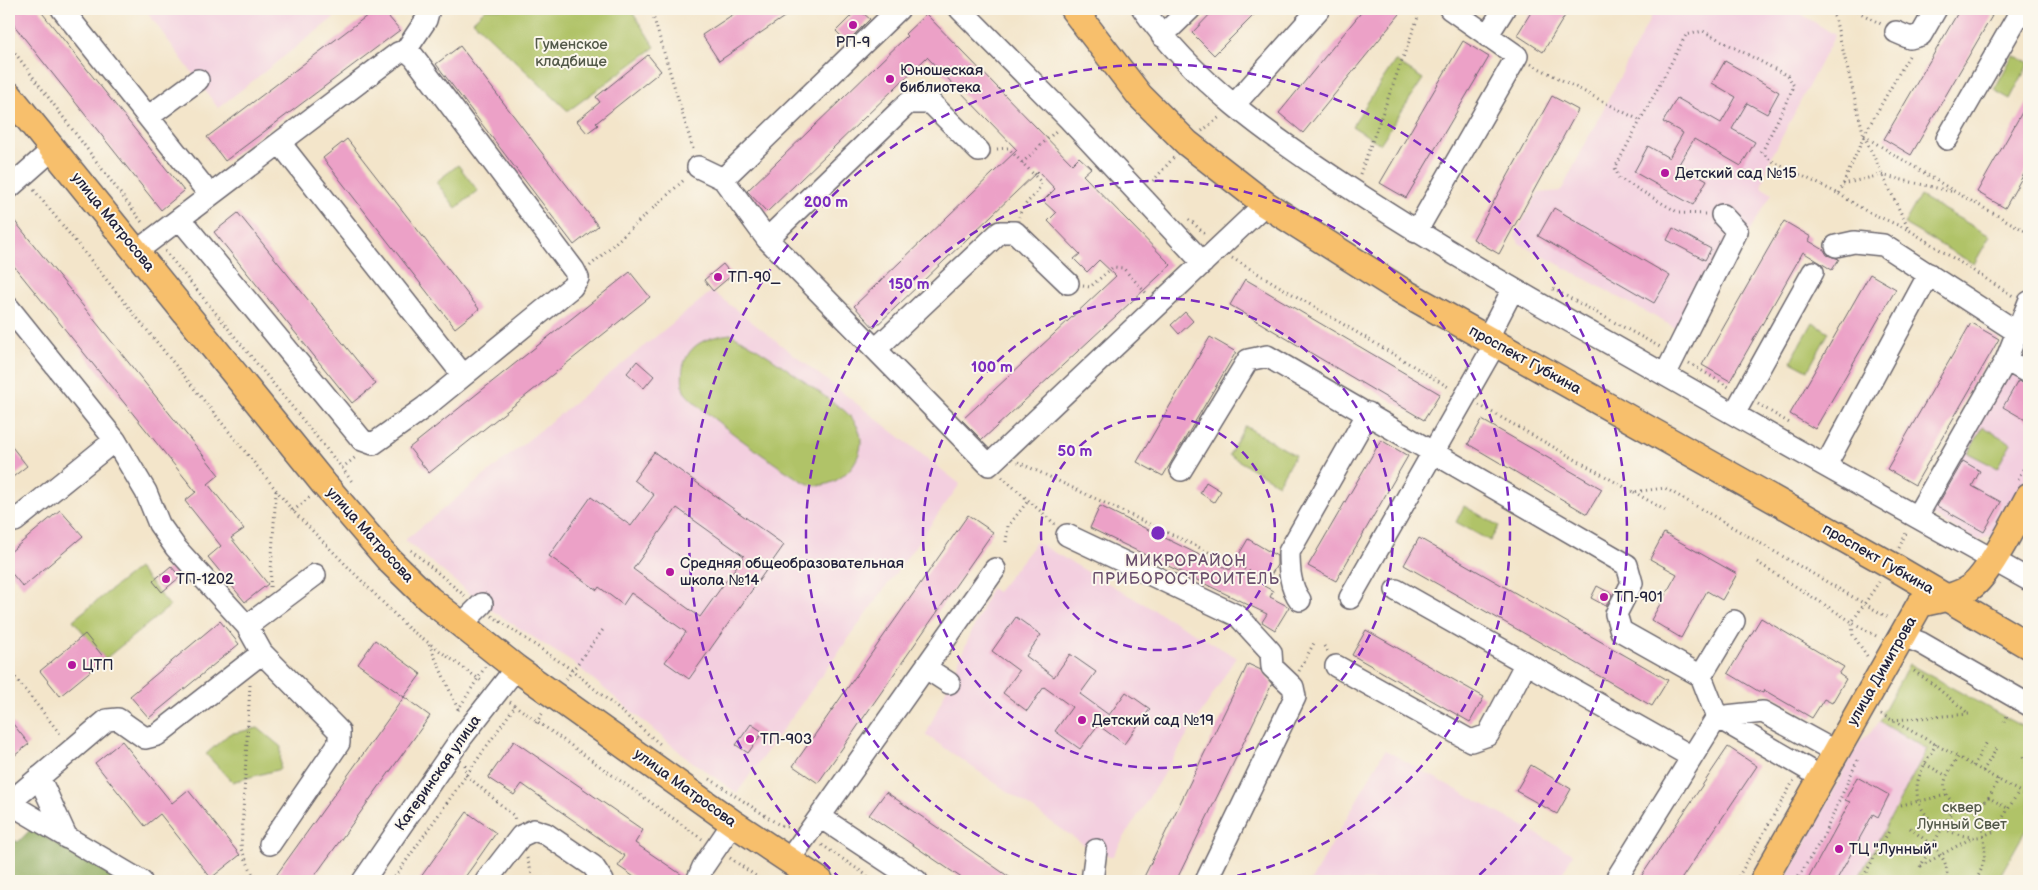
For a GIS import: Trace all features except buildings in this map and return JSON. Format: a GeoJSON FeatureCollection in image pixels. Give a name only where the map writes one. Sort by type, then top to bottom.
{"type":"FeatureCollection","features":[{"type":"Feature","properties":{"kind":"main road","name":"проспект Губкина"},"geometry":{"type":"LineString","coordinates":[[1073,9],[1140,96],[1188,143],[1265,204],[1324,243],[1491,341],[1894,556],[1945,598],[2029,646]]}},
{"type":"Feature","properties":{"kind":"main road","name":"улица Матросова"},"geometry":{"type":"LineString","coordinates":[[9,95],[53,150],[145,244],[366,534],[390,561],[429,599],[474,612],[516,668],[733,823],[820,881]]}},
{"type":"Feature","properties":{"kind":"main road","name":"улица Димитрова"},"geometry":{"type":"LineString","coordinates":[[1763,881],[1920,604],[1945,598],[1972,587],[1993,560],[2022,490]]}},
{"type":"Feature","properties":{"kind":"street"},"geometry":{"type":"LineString","coordinates":[[62,9],[210,195]]}},
{"type":"Feature","properties":{"kind":"street"},"geometry":{"type":"LineString","coordinates":[[145,244],[398,53],[406,50],[426,20],[429,9]]}},
{"type":"Feature","properties":{"kind":"street"},"geometry":{"type":"LineString","coordinates":[[723,180],[899,9]]}},
{"type":"Feature","properties":{"kind":"street"},"geometry":{"type":"LineString","coordinates":[[960,9],[1069,119],[1203,262]]}},
{"type":"Feature","properties":{"kind":"street"},"geometry":{"type":"LineString","coordinates":[[1143,9],[1162,36],[1234,105],[1299,154],[1416,232],[1665,376],[1826,466],[1914,520],[2029,580]]}},
{"type":"Feature","properties":{"kind":"street"},"geometry":{"type":"LineString","coordinates":[[1162,36],[1190,9]]}},
{"type":"Feature","properties":{"kind":"street"},"geometry":{"type":"LineString","coordinates":[[1234,105],[1319,9]]}},
{"type":"Feature","properties":{"kind":"street"},"geometry":{"type":"LineString","coordinates":[[1416,232],[1517,56],[1450,9]]}},
{"type":"Feature","properties":{"kind":"street"},"geometry":{"type":"LineString","coordinates":[[1487,36],[1504,9]]}},
{"type":"Feature","properties":{"kind":"street"},"geometry":{"type":"LineString","coordinates":[[1896,32],[1910,38],[1921,35],[1936,9]]}},
{"type":"Feature","properties":{"kind":"street"},"geometry":{"type":"LineString","coordinates":[[1947,139],[2022,9],[2029,12]]}},
{"type":"Feature","properties":{"kind":"street"},"geometry":{"type":"LineString","coordinates":[[180,219],[362,440],[373,444],[425,407],[572,288],[578,278],[568,262],[406,50]]}},
{"type":"Feature","properties":{"kind":"street"},"geometry":{"type":"LineString","coordinates":[[148,117],[198,80]]}},
{"type":"Feature","properties":{"kind":"street"},"geometry":{"type":"LineString","coordinates":[[767,239],[908,102],[931,103],[979,150]]}},
{"type":"Feature","properties":{"kind":"street"},"geometry":{"type":"LineString","coordinates":[[280,143],[463,375]]}},
{"type":"Feature","properties":{"kind":"street"},"geometry":{"type":"LineString","coordinates":[[9,188],[53,150]]}},
{"type":"Feature","properties":{"kind":"street"},"geometry":{"type":"LineString","coordinates":[[698,167],[723,180],[767,239],[876,349],[994,459],[1159,306],[1265,204]]}},
{"type":"Feature","properties":{"kind":"street"},"geometry":{"type":"LineString","coordinates":[[1665,376],[1737,231],[1722,215]]}},
{"type":"Feature","properties":{"kind":"street"},"geometry":{"type":"LineString","coordinates":[[876,349],[1000,232],[1016,232],[1068,283]]}},
{"type":"Feature","properties":{"kind":"street"},"geometry":{"type":"LineString","coordinates":[[1836,246],[1854,242],[1882,245],[2017,332]]}},
{"type":"Feature","properties":{"kind":"street"},"geometry":{"type":"LineString","coordinates":[[1734,414],[1813,272]]}},
{"type":"Feature","properties":{"kind":"street"},"geometry":{"type":"LineString","coordinates":[[1826,466],[1929,274]]}},
{"type":"Feature","properties":{"kind":"street"},"geometry":{"type":"LineString","coordinates":[[1350,598],[1466,398],[1513,289]]}},
{"type":"Feature","properties":{"kind":"street"},"geometry":{"type":"LineString","coordinates":[[1914,520],[2006,360],[2028,303]]}},
{"type":"Feature","properties":{"kind":"street"},"geometry":{"type":"LineString","coordinates":[[9,308],[115,440],[146,492],[159,524],[176,548],[247,626],[257,657],[339,731],[339,743],[270,844]]}},
{"type":"Feature","properties":{"kind":"street"},"geometry":{"type":"LineString","coordinates":[[1181,470],[1248,360],[1267,356],[1627,565],[1632,583],[1616,614],[1620,631],[1700,676],[1717,717],[1821,777]]}},
{"type":"Feature","properties":{"kind":"street"},"geometry":{"type":"LineString","coordinates":[[2006,360],[2029,373]]}},
{"type":"Feature","properties":{"kind":"street"},"geometry":{"type":"LineString","coordinates":[[1297,597],[1289,571],[1289,552],[1368,413]]}},
{"type":"Feature","properties":{"kind":"street"},"geometry":{"type":"LineString","coordinates":[[9,519],[16,521],[115,440]]}},
{"type":"Feature","properties":{"kind":"street"},"geometry":{"type":"LineString","coordinates":[[1067,535],[1238,616],[1270,652],[1272,667],[1293,687],[1295,697],[1206,881]]}},
{"type":"Feature","properties":{"kind":"street"},"geometry":{"type":"LineString","coordinates":[[789,860],[995,569]]}},
{"type":"Feature","properties":{"kind":"street"},"geometry":{"type":"LineString","coordinates":[[247,626],[315,575]]}},
{"type":"Feature","properties":{"kind":"street"},"geometry":{"type":"LineString","coordinates":[[1396,590],[1692,757]]}},
{"type":"Feature","properties":{"kind":"street"},"geometry":{"type":"LineString","coordinates":[[1700,676],[1734,621]]}},
{"type":"Feature","properties":{"kind":"street"},"geometry":{"type":"LineString","coordinates":[[1900,642],[1921,643],[2023,710]]}},
{"type":"Feature","properties":{"kind":"street"},"geometry":{"type":"LineString","coordinates":[[141,881],[9,803],[107,720],[118,719],[145,738],[157,734],[257,657]]}},
{"type":"Feature","properties":{"kind":"street"},"geometry":{"type":"LineString","coordinates":[[1336,666],[1471,741],[1488,735],[1526,663]]}},
{"type":"Feature","properties":{"kind":"street","name":"Катеринская улица"},"geometry":{"type":"LineString","coordinates":[[362,881],[462,737],[516,668]]}},
{"type":"Feature","properties":{"kind":"street"},"geometry":{"type":"LineString","coordinates":[[926,668],[949,683]]}},
{"type":"Feature","properties":{"kind":"street"},"geometry":{"type":"LineString","coordinates":[[1717,717],[1763,712],[1836,752]]}},
{"type":"Feature","properties":{"kind":"street"},"geometry":{"type":"LineString","coordinates":[[1615,881],[1717,717]]}},
{"type":"Feature","properties":{"kind":"street"},"geometry":{"type":"LineString","coordinates":[[40,777],[67,838]]}},
{"type":"Feature","properties":{"kind":"street"},"geometry":{"type":"LineString","coordinates":[[820,817],[916,881]]}},
{"type":"Feature","properties":{"kind":"street"},"geometry":{"type":"LineString","coordinates":[[697,881],[703,866],[733,823]]}},
{"type":"Feature","properties":{"kind":"street"},"geometry":{"type":"LineString","coordinates":[[486,881],[520,836],[534,830],[546,834],[593,866],[603,881]]}},
{"type":"Feature","properties":{"kind":"street"},"geometry":{"type":"LineString","coordinates":[[1092,881],[1096,850]]}},
{"type":"Feature","properties":{"kind":"path"},"geometry":{"type":"LineString","coordinates":[[578,278],[698,167],[650,9]]}},
{"type":"Feature","properties":{"kind":"path"},"geometry":{"type":"LineString","coordinates":[[1351,172],[1358,176],[1421,9]]}},
{"type":"Feature","properties":{"kind":"path"},"geometry":{"type":"LineString","coordinates":[[1829,9],[1835,18],[1864,136],[1881,175],[1909,230]]}},
{"type":"Feature","properties":{"kind":"path"},"geometry":{"type":"LineString","coordinates":[[1853,9],[1896,32]]}},
{"type":"Feature","properties":{"kind":"path"},"geometry":{"type":"LineString","coordinates":[[1722,215],[1679,213],[1619,178],[1615,168],[1686,35],[1703,31],[1788,76],[1794,86],[1762,152],[1770,160],[1839,194],[1866,211],[1909,230],[2028,303]]}},
{"type":"Feature","properties":{"kind":"path"},"geometry":{"type":"LineString","coordinates":[[1839,194],[1864,136],[1921,35]]}},
{"type":"Feature","properties":{"kind":"path"},"geometry":{"type":"LineString","coordinates":[[9,45],[145,244],[342,468],[357,490]]}},
{"type":"Feature","properties":{"kind":"path"},"geometry":{"type":"LineString","coordinates":[[1517,56],[1639,120]]}},
{"type":"Feature","properties":{"kind":"path"},"geometry":{"type":"LineString","coordinates":[[1022,163],[1069,119]]}},
{"type":"Feature","properties":{"kind":"path"},"geometry":{"type":"LineString","coordinates":[[1864,136],[2029,233]]}},
{"type":"Feature","properties":{"kind":"path"},"geometry":{"type":"LineString","coordinates":[[979,150],[1008,148],[1041,182],[1040,189],[1021,206],[1016,232]]}},
{"type":"Feature","properties":{"kind":"path"},"geometry":{"type":"LineString","coordinates":[[1843,184],[1881,175],[1957,192]]}},
{"type":"Feature","properties":{"kind":"path"},"geometry":{"type":"LineString","coordinates":[[1220,248],[1235,260],[1466,398],[1666,511]]}},
{"type":"Feature","properties":{"kind":"path"},"geometry":{"type":"LineString","coordinates":[[1068,283],[1090,287],[1113,267],[1124,268],[1159,306]]}},
{"type":"Feature","properties":{"kind":"path"},"geometry":{"type":"LineString","coordinates":[[1545,284],[1675,355],[1793,425]]}},
{"type":"Feature","properties":{"kind":"path"},"geometry":{"type":"LineString","coordinates":[[2022,490],[2029,458]]}},
{"type":"Feature","properties":{"kind":"path"},"geometry":{"type":"LineString","coordinates":[[994,459],[1028,501],[1067,535]]}},
{"type":"Feature","properties":{"kind":"path"},"geometry":{"type":"LineString","coordinates":[[994,459],[1297,597]]}},
{"type":"Feature","properties":{"kind":"path"},"geometry":{"type":"LineString","coordinates":[[1633,492],[1665,488],[1889,617],[1900,642]]}},
{"type":"Feature","properties":{"kind":"path"},"geometry":{"type":"LineString","coordinates":[[268,611],[276,491]]}},
{"type":"Feature","properties":{"kind":"path"},"geometry":{"type":"LineString","coordinates":[[1006,542],[1008,526],[1028,501]]}},
{"type":"Feature","properties":{"kind":"path"},"geometry":{"type":"LineString","coordinates":[[1757,562],[1852,622],[1866,604],[1914,520]]}},
{"type":"Feature","properties":{"kind":"path"},"geometry":{"type":"LineString","coordinates":[[407,547],[474,612],[572,670],[661,744]]}},
{"type":"Feature","properties":{"kind":"path"},"geometry":{"type":"LineString","coordinates":[[536,723],[572,670],[605,627]]}},
{"type":"Feature","properties":{"kind":"path"},"geometry":{"type":"LineString","coordinates":[[1294,680],[1315,641]]}},
{"type":"Feature","properties":{"kind":"path"},"geometry":{"type":"LineString","coordinates":[[429,643],[459,710],[466,775]]}},
{"type":"Feature","properties":{"kind":"path"},"geometry":{"type":"LineString","coordinates":[[256,881],[242,849],[257,657]]}},
{"type":"Feature","properties":{"kind":"path"},"geometry":{"type":"LineString","coordinates":[[9,670],[73,750]]}},
{"type":"Feature","properties":{"kind":"path"},"geometry":{"type":"LineString","coordinates":[[1892,720],[1969,714],[1914,671]]}},
{"type":"Feature","properties":{"kind":"path"},"geometry":{"type":"LineString","coordinates":[[392,881],[515,706]]}},
{"type":"Feature","properties":{"kind":"path"},"geometry":{"type":"LineString","coordinates":[[1883,706],[1878,714],[1936,744],[2029,797]]}},
{"type":"Feature","properties":{"kind":"path"},"geometry":{"type":"LineString","coordinates":[[2001,708],[2009,712],[2023,710]]}},
{"type":"Feature","properties":{"kind":"path"},"geometry":{"type":"LineString","coordinates":[[2004,722],[2009,712]]}},
{"type":"Feature","properties":{"kind":"path"},"geometry":{"type":"LineString","coordinates":[[1973,766],[1987,742]]}},
{"type":"Feature","properties":{"kind":"path"},"geometry":{"type":"LineString","coordinates":[[1936,744],[1919,777],[1916,792],[1932,821],[1942,828],[1952,833],[1975,836],[1995,831],[2019,791]]}},
{"type":"Feature","properties":{"kind":"path"},"geometry":{"type":"LineString","coordinates":[[1983,771],[1997,748]]}},
{"type":"Feature","properties":{"kind":"path"},"geometry":{"type":"LineString","coordinates":[[1796,881],[1823,837],[1862,750]]}},
{"type":"Feature","properties":{"kind":"path"},"geometry":{"type":"LineString","coordinates":[[2023,756],[2029,766]]}},
{"type":"Feature","properties":{"kind":"path"},"geometry":{"type":"LineString","coordinates":[[1958,757],[1944,782],[1948,795],[1956,804],[1963,808],[1974,807],[1988,797],[1998,780]]}},
{"type":"Feature","properties":{"kind":"path"},"geometry":{"type":"LineString","coordinates":[[1926,764],[1948,776]]}},
{"type":"Feature","properties":{"kind":"path"},"geometry":{"type":"LineString","coordinates":[[708,777],[778,824],[808,835],[875,881]]}},
{"type":"Feature","properties":{"kind":"path"},"geometry":{"type":"LineString","coordinates":[[1902,805],[1948,795]]}},
{"type":"Feature","properties":{"kind":"path"},"geometry":{"type":"LineString","coordinates":[[1988,797],[2009,810]]}},
{"type":"Feature","properties":{"kind":"path"},"geometry":{"type":"LineString","coordinates":[[1956,804],[1919,867],[1975,836]]}},
{"type":"Feature","properties":{"kind":"path"},"geometry":{"type":"LineString","coordinates":[[1974,807],[1983,835],[1984,866],[1975,881]]}},
{"type":"Feature","properties":{"kind":"path"},"geometry":{"type":"LineString","coordinates":[[1910,828],[1942,855],[1946,862],[1946,881]]}},
{"type":"Feature","properties":{"kind":"path"},"geometry":{"type":"LineString","coordinates":[[1861,881],[1889,831]]}},
{"type":"Feature","properties":{"kind":"shaded area"},"geometry":{"type":"Polygon","coordinates":[[[145,9],[345,9],[218,108],[145,9]]]}},
{"type":"Feature","properties":{"kind":"shaded area"},"geometry":{"type":"Polygon","coordinates":[[[1655,9],[1793,9],[1835,35],[1770,160],[1761,187],[1772,194],[1721,279],[1681,331],[1519,243],[1515,235],[1538,193],[1561,191],[1655,9]]]}},
{"type":"Feature","properties":{"kind":"shaded area","name":"Средняя общеобразовательная школа №14"},"geometry":{"type":"Polygon","coordinates":[[[712,291],[960,484],[737,793],[687,758],[576,665],[482,604],[405,540],[712,291]]]}},
{"type":"Feature","properties":{"kind":"shaded area"},"geometry":{"type":"Polygon","coordinates":[[[2007,369],[2029,370],[2029,471],[1996,533],[1978,541],[1931,515],[1934,494],[2007,369]]]}},
{"type":"Feature","properties":{"kind":"shaded area"},"geometry":{"type":"Polygon","coordinates":[[[1036,542],[1236,657],[1112,857],[1083,844],[926,735],[991,588],[997,592],[1036,542]]]}},
{"type":"Feature","properties":{"kind":"shaded area"},"geometry":{"type":"Polygon","coordinates":[[[1880,722],[1927,749],[1857,881],[1785,881],[1859,743],[1880,722]]]}},
{"type":"Feature","properties":{"kind":"shaded area"},"geometry":{"type":"Polygon","coordinates":[[[1385,750],[1573,854],[1558,881],[1311,881],[1385,750]]]}},
{"type":"Feature","properties":{"kind":"green space","name":"Гуменское кладбище"},"geometry":{"type":"Polygon","coordinates":[[[486,9],[630,9],[655,47],[568,111],[473,21],[486,9]]]}},
{"type":"Feature","properties":{"kind":"green space"},"geometry":{"type":"Polygon","coordinates":[[[2013,55],[2029,63],[2010,99],[1994,90],[2013,55]]]}},
{"type":"Feature","properties":{"kind":"green space"},"geometry":{"type":"Polygon","coordinates":[[[1395,61],[1423,79],[1380,144],[1352,126],[1395,61]]]}},
{"type":"Feature","properties":{"kind":"green space"},"geometry":{"type":"Polygon","coordinates":[[[458,165],[478,191],[456,208],[436,182],[458,165]]]}},
{"type":"Feature","properties":{"kind":"green space"},"geometry":{"type":"Polygon","coordinates":[[[1920,196],[1990,236],[1974,264],[1904,224],[1920,196]]]}},
{"type":"Feature","properties":{"kind":"green space"},"geometry":{"type":"Polygon","coordinates":[[[1813,322],[1829,332],[1808,370],[1791,361],[1813,322]]]}},
{"type":"Feature","properties":{"kind":"green space"},"geometry":{"type":"Polygon","coordinates":[[[731,334],[786,368],[852,418],[861,438],[860,449],[857,459],[842,476],[833,482],[823,485],[812,485],[802,481],[766,458],[723,426],[704,411],[684,391],[683,370],[689,353],[694,347],[707,339],[731,334]]]}},
{"type":"Feature","properties":{"kind":"green space"},"geometry":{"type":"Polygon","coordinates":[[[1245,426],[1295,455],[1278,484],[1229,455],[1245,426]]]}},
{"type":"Feature","properties":{"kind":"green space"},"geometry":{"type":"Polygon","coordinates":[[[1983,427],[2011,443],[1997,468],[1968,453],[1983,427]]]}},
{"type":"Feature","properties":{"kind":"green space"},"geometry":{"type":"Polygon","coordinates":[[[1464,506],[1499,526],[1490,541],[1456,522],[1464,506]]]}},
{"type":"Feature","properties":{"kind":"green space"},"geometry":{"type":"Polygon","coordinates":[[[138,568],[170,606],[105,659],[73,620],[138,568]]]}},
{"type":"Feature","properties":{"kind":"green space","name":"сквер Лунный Свет"},"geometry":{"type":"Polygon","coordinates":[[[1909,664],[2005,717],[2005,719],[2029,730],[2029,824],[1997,881],[1857,881],[1927,749],[1880,722],[1884,715],[1882,714],[1909,664]]]}},
{"type":"Feature","properties":{"kind":"green space"},"geometry":{"type":"Polygon","coordinates":[[[258,728],[281,747],[280,769],[232,782],[206,754],[229,734],[258,728]]]}},
{"type":"Feature","properties":{"kind":"green space"},"geometry":{"type":"Polygon","coordinates":[[[31,829],[122,881],[9,881],[9,838],[18,842],[31,829]]]}},
{"type":"Feature","properties":{"kind":"place","name":"РП-9"},"geometry":{"type":"Point","coordinates":[853,25]}},
{"type":"Feature","properties":{"kind":"place","name":"Юношеская библиотека"},"geometry":{"type":"Point","coordinates":[890,79]}},
{"type":"Feature","properties":{"kind":"place","name":"Детский сад №15"},"geometry":{"type":"Point","coordinates":[1665,173]}},
{"type":"Feature","properties":{"kind":"place","name":"ТП-90_"},"geometry":{"type":"Point","coordinates":[718,277]}},
{"type":"Feature","properties":{"kind":"place","name":"Средняя общеобразовательная школа №14"},"geometry":{"type":"Point","coordinates":[670,572]}},
{"type":"Feature","properties":{"kind":"place","name":"ТП-1202"},"geometry":{"type":"Point","coordinates":[166,579]}},
{"type":"Feature","properties":{"kind":"place","name":"ТП-901"},"geometry":{"type":"Point","coordinates":[1604,597]}},
{"type":"Feature","properties":{"kind":"place","name":"ЦТП"},"geometry":{"type":"Point","coordinates":[72,665]}},
{"type":"Feature","properties":{"kind":"place","name":"Детский сад №19"},"geometry":{"type":"Point","coordinates":[1082,720]}},
{"type":"Feature","properties":{"kind":"place","name":"ТП-903"},"geometry":{"type":"Point","coordinates":[750,739]}},
{"type":"Feature","properties":{"kind":"place","name":"ТЦ \"Лунный\""},"geometry":{"type":"Point","coordinates":[1839,849]}},
{"type":"Feature","properties":{"kind":"district","name":"МИКРОРАЙОН ПРИБОРОСТРОИТЕЛЬ"},"geometry":{"type":"Point","coordinates":[1186,570]}}]}
